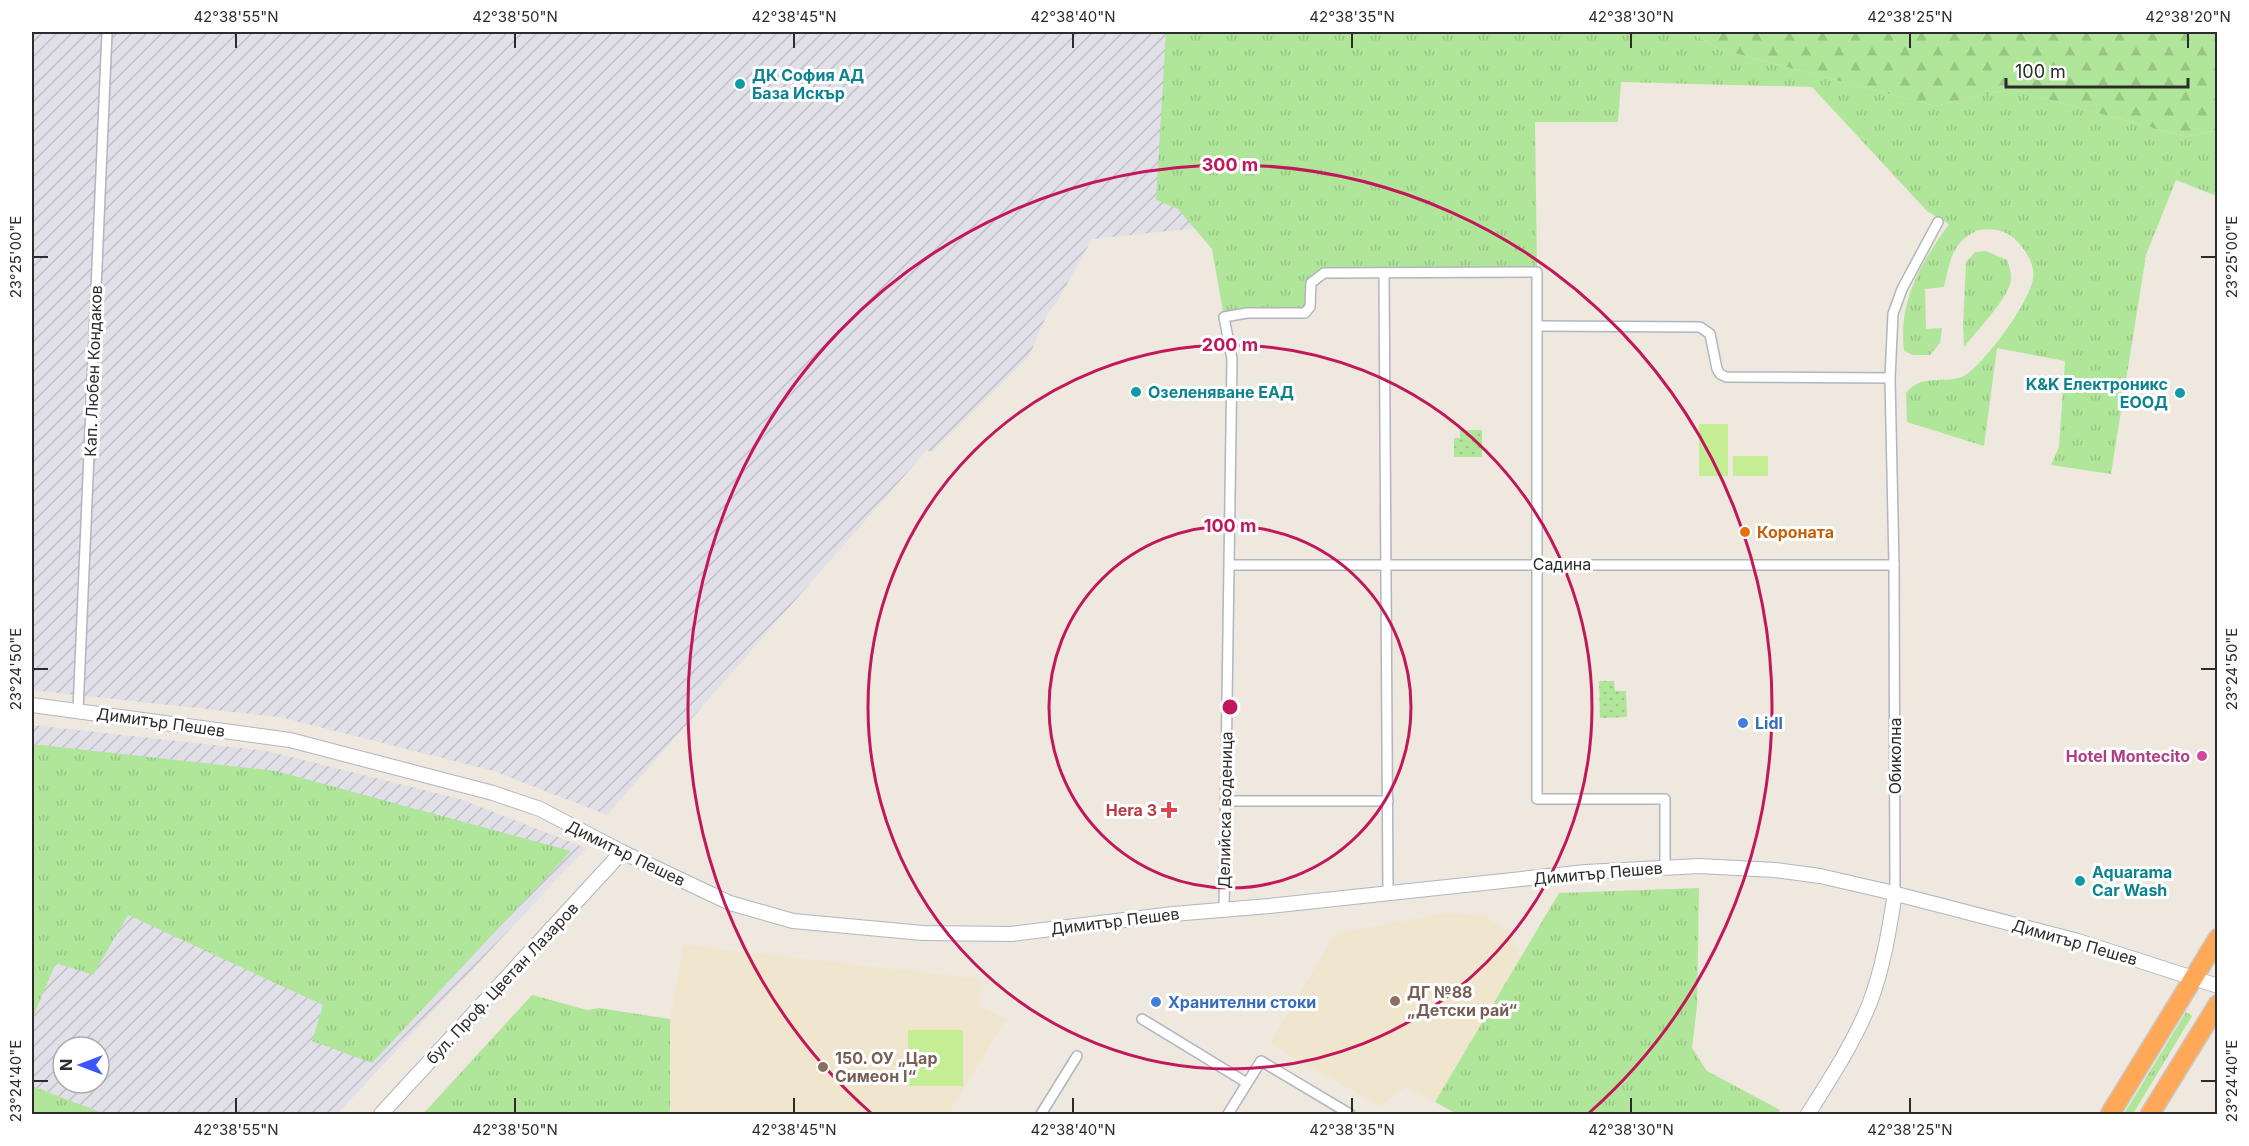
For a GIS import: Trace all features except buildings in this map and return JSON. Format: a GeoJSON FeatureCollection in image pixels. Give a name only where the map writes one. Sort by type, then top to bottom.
{"type":"FeatureCollection","features":[{"type":"Feature","properties":{"kind":"highway"},"geometry":{"type":"LineString","coordinates":[[2110,1114],[2217,938]]}},
{"type":"Feature","properties":{"kind":"highway"},"geometry":{"type":"LineString","coordinates":[[2150,1114],[2217,1004]]}},
{"type":"Feature","properties":{"kind":"main road","name":"Димитър Пешев"},"geometry":{"type":"LineString","coordinates":[[32,705],[290,740],[492,793],[540,809],[622,852],[730,903],[793,921],[923,933],[1011,934],[1224,909],[1586,872],[1699,866],[1775,870],[1820,876],[1895,893],[2078,942],[2217,986]]}},
{"type":"Feature","properties":{"kind":"main road","name":"бул. Проф. Цветан Лазаров"},"geometry":{"type":"LineString","coordinates":[[381,1114],[622,852]]}},
{"type":"Feature","properties":{"kind":"main road","name":"Обиколна"},"geometry":{"type":"LineString","coordinates":[[1808,1114],[1851,1042],[1869,1005],[1884,958],[1895,893]]}},
{"type":"Feature","properties":{"kind":"street","name":"Кап. Любен Кондаков"},"geometry":{"type":"LineString","coordinates":[[78,711],[107,32]]}},
{"type":"Feature","properties":{"kind":"street","name":"Обиколна"},"geometry":{"type":"LineString","coordinates":[[1895,893],[1894,564],[1890,378],[1893,314],[1902,289],[1938,222]]}},
{"type":"Feature","properties":{"kind":"street"},"geometry":{"type":"LineString","coordinates":[[1388,893],[1384,273],[1537,272],[1537,799],[1665,799],[1665,867]]}},
{"type":"Feature","properties":{"kind":"street","name":"Делийска воденица"},"geometry":{"type":"LineString","coordinates":[[1224,909],[1228,598],[1231,565],[1232,360],[1224,317],[1247,313],[1305,313],[1310,307],[1311,283],[1324,273],[1384,273]]}},
{"type":"Feature","properties":{"kind":"street"},"geometry":{"type":"LineString","coordinates":[[1538,326],[1700,327],[1710,334],[1717,369],[1726,377],[1890,378]]}},
{"type":"Feature","properties":{"kind":"street","name":"Садина"},"geometry":{"type":"LineString","coordinates":[[1231,565],[1894,564]]}},
{"type":"Feature","properties":{"kind":"street"},"geometry":{"type":"LineString","coordinates":[[1225,801],[1388,801]]}},
{"type":"Feature","properties":{"kind":"street"},"geometry":{"type":"LineString","coordinates":[[1142,1019],[1247,1083]]}},
{"type":"Feature","properties":{"kind":"street"},"geometry":{"type":"LineString","coordinates":[[1041,1114],[1077,1056]]}},
{"type":"Feature","properties":{"kind":"street"},"geometry":{"type":"LineString","coordinates":[[1228,1114],[1261,1060],[1350,1114]]}},
{"type":"Feature","properties":{"kind":"shaded area"},"geometry":{"type":"Polygon","coordinates":[[[32,32],[1205,32],[1216,226],[1092,239],[1057,302],[1047,314],[1029,356],[932,452],[927,450],[607,815],[494,771],[280,717],[32,690],[32,32]]]}},
{"type":"Feature","properties":{"kind":"shaded area"},"geometry":{"type":"Polygon","coordinates":[[[32,725],[267,751],[460,799],[586,848],[337,1114],[32,1114],[32,725]]]}},
{"type":"Feature","properties":{"kind":"shaded area","name":"ДГ №88 „Детски рай“"},"geometry":{"type":"Polygon","coordinates":[[[1445,913],[1486,916],[1508,932],[1521,957],[1435,1102],[1405,1087],[1380,1106],[1270,1044],[1335,934],[1445,913]]]}},
{"type":"Feature","properties":{"kind":"shaded area","name":"150. ОУ „Цар Симеон I“"},"geometry":{"type":"Polygon","coordinates":[[[684,945],[981,979],[979,1006],[1006,1019],[948,1114],[670,1114],[670,1019],[684,945]]]}},
{"type":"Feature","properties":{"kind":"green space"},"geometry":{"type":"Polygon","coordinates":[[[1166,32],[1691,32],[1718,49],[1935,106],[2010,89],[2186,137],[2217,130],[2217,186],[2214,195],[2176,180],[2146,255],[2111,474],[2051,465],[2059,447],[2065,361],[1997,348],[1984,446],[1907,422],[1906,393],[1912,387],[1926,381],[1964,376],[1989,352],[2025,299],[2033,279],[2033,267],[2024,250],[2008,234],[1984,229],[1968,236],[1956,247],[1944,287],[1925,289],[1926,329],[1942,328],[1940,343],[1930,355],[1913,355],[1904,351],[1903,333],[1908,299],[1929,253],[1949,224],[1927,211],[1812,87],[1621,82],[1618,122],[1535,122],[1537,272],[1324,273],[1311,283],[1305,313],[1224,317],[1212,249],[1178,209],[1156,200],[1166,32]]]}},
{"type":"Feature","properties":{"kind":"green space"},"geometry":{"type":"Polygon","coordinates":[[[1691,32],[2217,32],[2217,130],[2186,137],[2010,89],[1935,106],[1718,49],[1691,32]]]}},
{"type":"Feature","properties":{"kind":"green space"},"geometry":{"type":"Polygon","coordinates":[[[1986,251],[2007,260],[2011,281],[1997,307],[1964,347],[1966,262],[1975,252],[1986,251]]]}},
{"type":"Feature","properties":{"kind":"green space"},"geometry":{"type":"Polygon","coordinates":[[[1699,424],[1728,424],[1728,476],[1699,476],[1699,424]]]}},
{"type":"Feature","properties":{"kind":"green space"},"geometry":{"type":"Polygon","coordinates":[[[1460,430],[1482,430],[1482,457],[1454,457],[1454,438],[1460,438],[1460,430]]]}},
{"type":"Feature","properties":{"kind":"green space"},"geometry":{"type":"Polygon","coordinates":[[[1733,456],[1768,456],[1768,476],[1733,476],[1733,456]]]}},
{"type":"Feature","properties":{"kind":"green space"},"geometry":{"type":"Polygon","coordinates":[[[1599,681],[1614,681],[1615,691],[1626,691],[1627,717],[1600,718],[1599,681]]]}},
{"type":"Feature","properties":{"kind":"green space"},"geometry":{"type":"Polygon","coordinates":[[[32,744],[276,771],[571,851],[372,1063],[312,1041],[323,1005],[128,915],[93,975],[56,963],[32,1019],[32,744]]]}},
{"type":"Feature","properties":{"kind":"green space"},"geometry":{"type":"Polygon","coordinates":[[[1699,888],[1697,1006],[1692,1048],[1707,1071],[1780,1110],[1777,1114],[1457,1114],[1435,1102],[1559,893],[1699,888]]]}},
{"type":"Feature","properties":{"kind":"green space"},"geometry":{"type":"Polygon","coordinates":[[[532,995],[587,1010],[599,1008],[670,1019],[670,1114],[423,1114],[532,995]]]}},
{"type":"Feature","properties":{"kind":"green space"},"geometry":{"type":"Polygon","coordinates":[[[2186,1012],[2192,1016],[2133,1114],[2124,1114],[2186,1012]]]}},
{"type":"Feature","properties":{"kind":"green space"},"geometry":{"type":"Polygon","coordinates":[[[908,1030],[963,1030],[963,1086],[908,1086],[908,1030]]]}},
{"type":"Feature","properties":{"kind":"green space"},"geometry":{"type":"Polygon","coordinates":[[[32,1086],[105,1114],[32,1114],[32,1086]]]}},
{"type":"Feature","properties":{"kind":"place","name":"ДК София АД База Искър"},"geometry":{"type":"Point","coordinates":[740,84]}},
{"type":"Feature","properties":{"kind":"place","name":"Озеленяване ЕАД"},"geometry":{"type":"Point","coordinates":[1136,392]}},
{"type":"Feature","properties":{"kind":"place","name":"K&K Електроникс ЕООД"},"geometry":{"type":"Point","coordinates":[2180,393]}},
{"type":"Feature","properties":{"kind":"place","name":"Короната"},"geometry":{"type":"Point","coordinates":[1745,532]}},
{"type":"Feature","properties":{"kind":"place","name":"Lidl"},"geometry":{"type":"Point","coordinates":[1743,723]}},
{"type":"Feature","properties":{"kind":"place","name":"Hotel Montecito"},"geometry":{"type":"Point","coordinates":[2202,756]}},
{"type":"Feature","properties":{"kind":"place","name":"Hera 3"},"geometry":{"type":"Point","coordinates":[1169,810]}},
{"type":"Feature","properties":{"kind":"place","name":"Aquarama Car Wash"},"geometry":{"type":"Point","coordinates":[2080,881]}},
{"type":"Feature","properties":{"kind":"place","name":"ДГ №88 „Детски рай“"},"geometry":{"type":"Point","coordinates":[1395,1001]}},
{"type":"Feature","properties":{"kind":"place","name":"Хранителни стоки"},"geometry":{"type":"Point","coordinates":[1156,1002]}},
{"type":"Feature","properties":{"kind":"place","name":"150. ОУ „Цар Симеон I“"},"geometry":{"type":"Point","coordinates":[823,1067]}}]}
